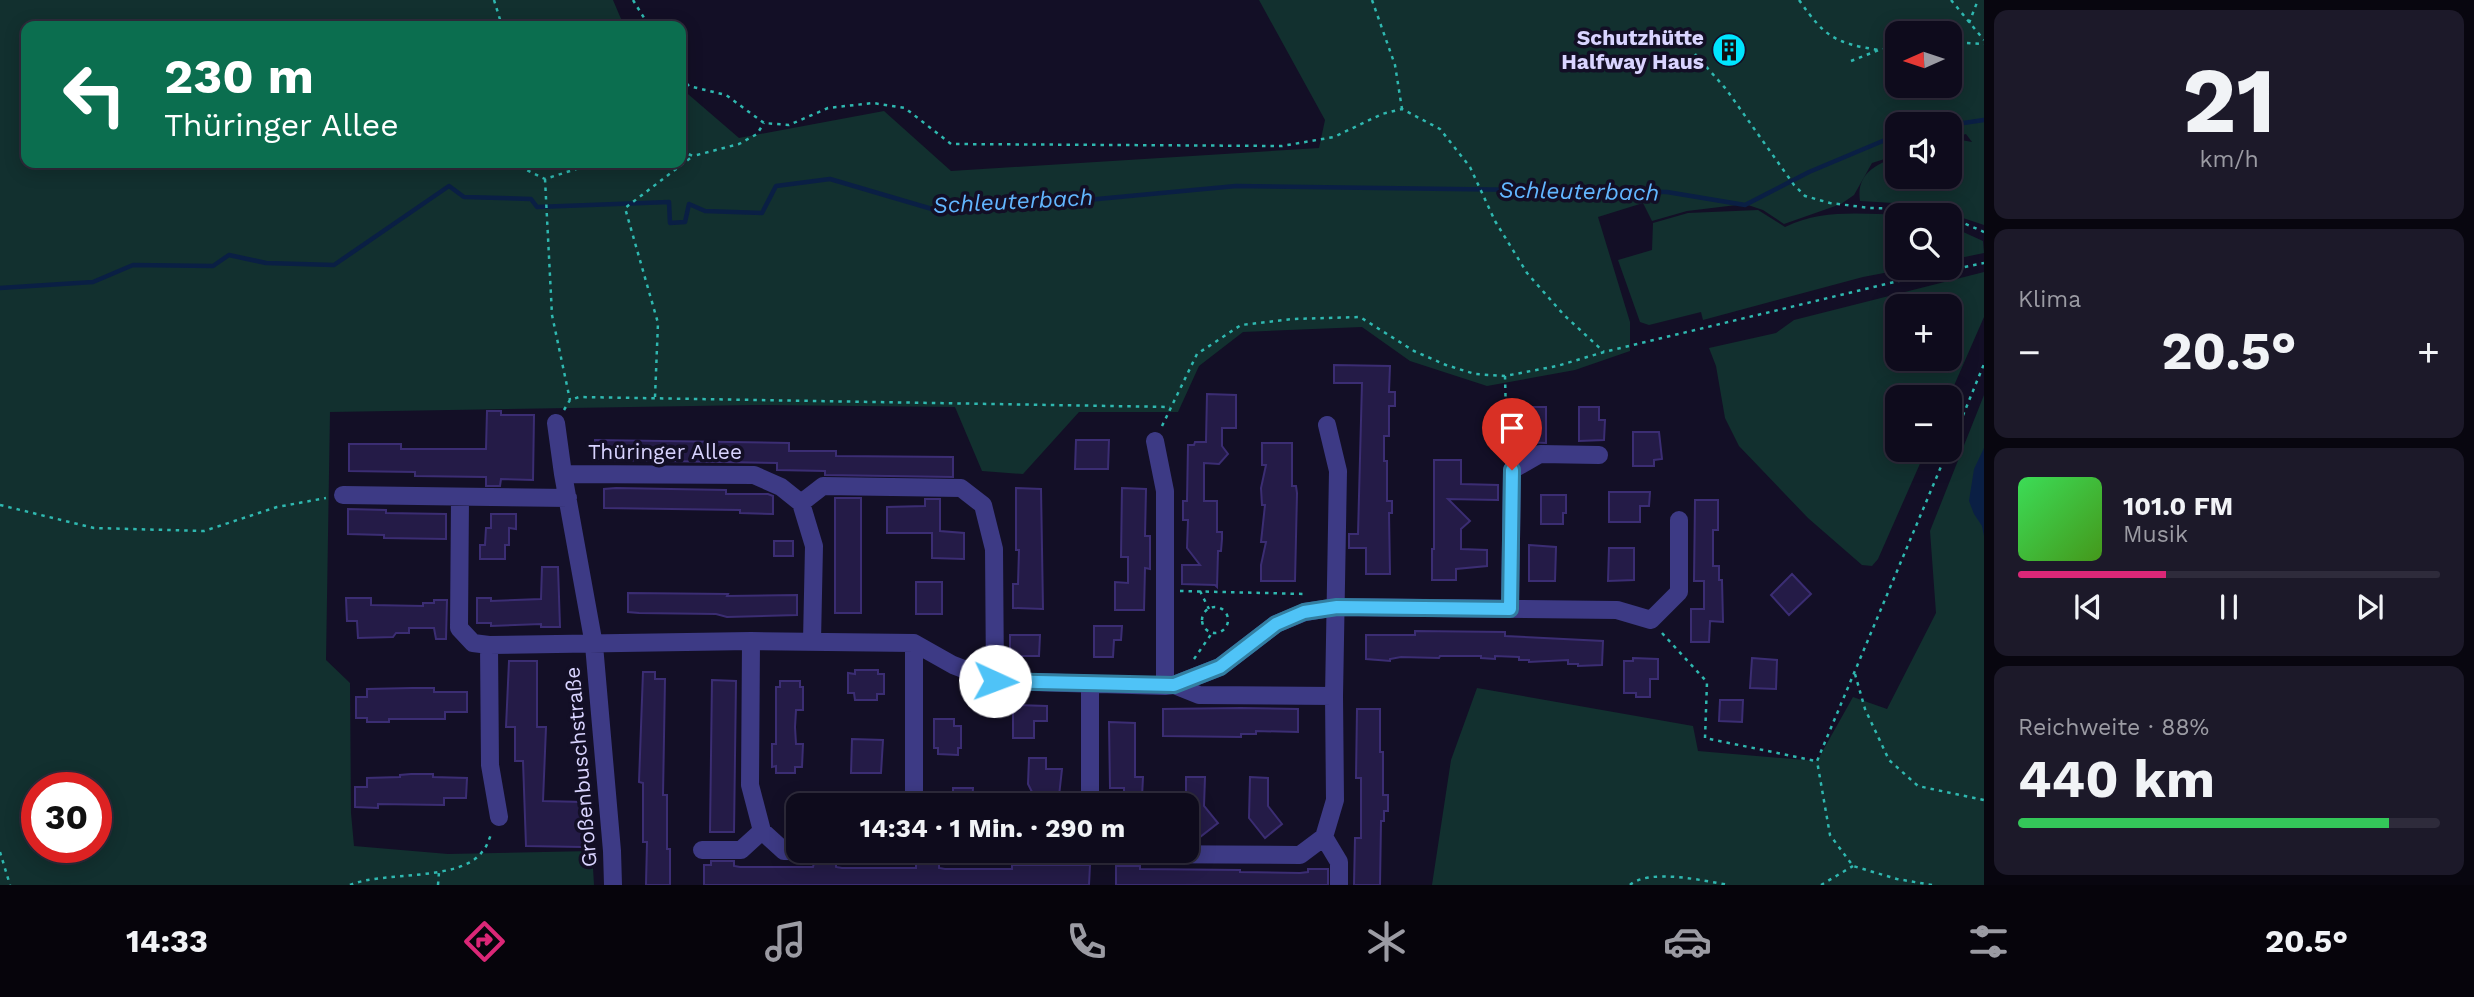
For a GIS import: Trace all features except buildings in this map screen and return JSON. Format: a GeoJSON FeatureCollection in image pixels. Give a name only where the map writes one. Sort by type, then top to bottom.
{"type":"FeatureCollection","features":[{"type":"Feature","properties":{"kind":"street","name":"Großenbuschstraße"},"geometry":{"type":"LineString","coordinates":[[556,423],[594,645],[613,885]]}},
{"type":"Feature","properties":{"kind":"street"},"geometry":{"type":"LineString","coordinates":[[1199,854],[1300,855],[1324,837],[1335,800],[1338,471],[1327,425]]}},
{"type":"Feature","properties":{"kind":"street"},"geometry":{"type":"LineString","coordinates":[[1155,441],[1165,491],[1170,685]]}},
{"type":"Feature","properties":{"kind":"street"},"geometry":{"type":"LineString","coordinates":[[1510,609],[1512,470],[1540,454],[1599,455]]}},
{"type":"Feature","properties":{"kind":"street","name":"Thüringer Allee"},"geometry":{"type":"LineString","coordinates":[[563,474],[754,475],[781,487],[801,503]]}},
{"type":"Feature","properties":{"kind":"street"},"geometry":{"type":"LineString","coordinates":[[812,641],[814,546],[801,503],[823,486],[961,488],[983,505],[994,549],[995,681]]}},
{"type":"Feature","properties":{"kind":"street"},"geometry":{"type":"LineString","coordinates":[[343,495],[568,498]]}},
{"type":"Feature","properties":{"kind":"street","name":"Großenbuschstraße"},"geometry":{"type":"LineString","coordinates":[[460,498],[459,628],[473,643],[594,645]]}},
{"type":"Feature","properties":{"kind":"street"},"geometry":{"type":"LineString","coordinates":[[1170,685],[1220,667],[1276,624],[1304,612],[1337,607],[1617,610],[1651,620],[1679,592],[1679,520]]}},
{"type":"Feature","properties":{"kind":"street"},"geometry":{"type":"LineString","coordinates":[[594,645],[751,640],[914,643],[953,665],[995,681],[1170,685],[1199,695],[1334,696]]}},
{"type":"Feature","properties":{"kind":"street"},"geometry":{"type":"LineString","coordinates":[[751,640],[750,785],[762,831],[786,851]]}},
{"type":"Feature","properties":{"kind":"street"},"geometry":{"type":"LineString","coordinates":[[914,643],[914,793]]}},
{"type":"Feature","properties":{"kind":"street"},"geometry":{"type":"LineString","coordinates":[[489,645],[490,765],[499,817]]}},
{"type":"Feature","properties":{"kind":"street"},"geometry":{"type":"LineString","coordinates":[[1090,685],[1090,793]]}},
{"type":"Feature","properties":{"kind":"street"},"geometry":{"type":"LineString","coordinates":[[702,850],[741,850],[762,831]]}},
{"type":"Feature","properties":{"kind":"street"},"geometry":{"type":"LineString","coordinates":[[1324,837],[1339,862],[1339,885]]}},
{"type":"Feature","properties":{"kind":"path"},"geometry":{"type":"LineString","coordinates":[[494,0],[500,21]]}},
{"type":"Feature","properties":{"kind":"path"},"geometry":{"type":"LineString","coordinates":[[633,0],[646,21]]}},
{"type":"Feature","properties":{"kind":"path"},"geometry":{"type":"LineString","coordinates":[[1372,0],[1395,65],[1402,109]]}},
{"type":"Feature","properties":{"kind":"path"},"geometry":{"type":"LineString","coordinates":[[1799,0],[1822,32],[1847,46],[1879,50]]}},
{"type":"Feature","properties":{"kind":"path"},"geometry":{"type":"LineString","coordinates":[[1951,0],[1984,42]]}},
{"type":"Feature","properties":{"kind":"path"},"geometry":{"type":"LineString","coordinates":[[1969,23],[1978,0]]}},
{"type":"Feature","properties":{"kind":"path"},"geometry":{"type":"LineString","coordinates":[[1962,42],[1984,42]]}},
{"type":"Feature","properties":{"kind":"path"},"geometry":{"type":"LineString","coordinates":[[1850,61],[1885,49]]}},
{"type":"Feature","properties":{"kind":"path"},"geometry":{"type":"LineString","coordinates":[[1695,54],[1726,89],[1794,185],[1805,196],[1841,205],[1885,207]]}},
{"type":"Feature","properties":{"kind":"path"},"geometry":{"type":"LineString","coordinates":[[686,83],[689,86],[726,96],[764,123],[789,125],[828,108],[873,103],[905,108],[951,144],[1282,146],[1334,137],[1382,114],[1402,109],[1440,128],[1470,167],[1495,221],[1527,273],[1564,315],[1604,352]]}},
{"type":"Feature","properties":{"kind":"path"},"geometry":{"type":"LineString","coordinates":[[686,161],[693,156],[739,144],[757,134],[764,123]]}},
{"type":"Feature","properties":{"kind":"path"},"geometry":{"type":"LineString","coordinates":[[686,154],[693,156]]}},
{"type":"Feature","properties":{"kind":"path"},"geometry":{"type":"LineString","coordinates":[[523,168],[545,178],[578,168]]}},
{"type":"Feature","properties":{"kind":"path"},"geometry":{"type":"LineString","coordinates":[[655,397],[658,323],[625,208],[677,168]]}},
{"type":"Feature","properties":{"kind":"path"},"geometry":{"type":"LineString","coordinates":[[545,178],[552,315],[570,400]]}},
{"type":"Feature","properties":{"kind":"path"},"geometry":{"type":"LineString","coordinates":[[1962,222],[1984,232]]}},
{"type":"Feature","properties":{"kind":"path"},"geometry":{"type":"LineString","coordinates":[[1155,441],[1197,354],[1241,325],[1293,319],[1360,317],[1414,351],[1446,365],[1475,374],[1505,376],[1558,366],[1604,352],[1915,277],[1984,263]]}},
{"type":"Feature","properties":{"kind":"path"},"geometry":{"type":"LineString","coordinates":[[1962,417],[1984,364]]}},
{"type":"Feature","properties":{"kind":"path"},"geometry":{"type":"LineString","coordinates":[[1505,376],[1505,452],[1512,470]]}},
{"type":"Feature","properties":{"kind":"path"},"geometry":{"type":"LineString","coordinates":[[556,423],[570,400],[579,397],[1170,407]]}},
{"type":"Feature","properties":{"kind":"path"},"geometry":{"type":"LineString","coordinates":[[1932,885],[1897,879],[1853,866],[1830,835],[1817,761],[1943,462]]}},
{"type":"Feature","properties":{"kind":"path"},"geometry":{"type":"LineString","coordinates":[[0,505],[94,528],[204,531],[277,507],[343,495]]}},
{"type":"Feature","properties":{"kind":"path"},"geometry":{"type":"LineString","coordinates":[[1166,591],[1317,594],[1337,607]]}},
{"type":"Feature","properties":{"kind":"path"},"geometry":{"type":"LineString","coordinates":[[1199,592],[1209,609]]}},
{"type":"Feature","properties":{"kind":"path"},"geometry":{"type":"LineString","coordinates":[[1221,608],[1227,614],[1228,623],[1220,632],[1208,631],[1202,624],[1203,615],[1209,609],[1221,608]]}},
{"type":"Feature","properties":{"kind":"path"},"geometry":{"type":"LineString","coordinates":[[1651,620],[1707,682],[1706,738],[1817,761]]}},
{"type":"Feature","properties":{"kind":"path"},"geometry":{"type":"LineString","coordinates":[[1854,674],[1865,709],[1889,760],[1918,786],[1984,800]]}},
{"type":"Feature","properties":{"kind":"path"},"geometry":{"type":"LineString","coordinates":[[350,885],[439,872],[467,864],[481,854],[499,817]]}},
{"type":"Feature","properties":{"kind":"path"},"geometry":{"type":"LineString","coordinates":[[0,852],[10,885]]}},
{"type":"Feature","properties":{"kind":"path"},"geometry":{"type":"LineString","coordinates":[[1821,885],[1853,866]]}},
{"type":"Feature","properties":{"kind":"path"},"geometry":{"type":"LineString","coordinates":[[438,885],[439,872]]}},
{"type":"Feature","properties":{"kind":"path"},"geometry":{"type":"LineString","coordinates":[[1630,885],[1637,879],[1677,877],[1729,885]]}},
{"type":"Feature","properties":{"kind":"path"},"geometry":{"type":"LineString","coordinates":[[1897,879],[1898,885]]}},
{"type":"Feature","properties":{"kind":"green space"},"geometry":{"type":"Polygon","coordinates":[[[0,0],[613,0],[622,21],[21,21],[21,168],[686,168],[686,92],[739,138],[884,111],[951,171],[1319,148],[1325,120],[1259,0],[1984,0],[1984,225],[1962,218],[1962,203],[1860,201],[1864,178],[1854,195],[1841,204],[1784,224],[1763,210],[1745,204],[1687,211],[1652,221],[1643,203],[1598,217],[1630,322],[1630,351],[1575,370],[1487,386],[1410,361],[1362,327],[1243,332],[1199,366],[1178,412],[1079,412],[1023,474],[982,471],[955,407],[756,405],[330,412],[326,660],[350,683],[351,813],[354,846],[448,854],[592,851],[594,885],[0,885],[0,0]]]}},
{"type":"Feature","properties":{"kind":"green space"},"geometry":{"type":"Polygon","coordinates":[[[1758,210],[1785,227],[1813,217],[1828,215],[1885,215],[1885,273],[1703,320],[1701,312],[1649,325],[1640,322],[1618,260],[1652,250],[1653,223],[1688,213],[1758,210]]]}},
{"type":"Feature","properties":{"kind":"green space"},"geometry":{"type":"Polygon","coordinates":[[[1962,231],[1983,241],[1984,253],[1962,258],[1962,231]]]}},
{"type":"Feature","properties":{"kind":"green space"},"geometry":{"type":"Polygon","coordinates":[[[1984,272],[1984,317],[1962,367],[1962,294],[1897,294],[1962,280],[1962,278],[1984,272]]]}},
{"type":"Feature","properties":{"kind":"green space"},"geometry":{"type":"Polygon","coordinates":[[[1885,297],[1885,371],[1960,371],[1954,385],[1885,385],[1885,462],[1921,462],[1878,559],[1872,566],[1862,565],[1808,518],[1739,446],[1725,418],[1716,366],[1709,348],[1776,333],[1794,320],[1885,297]]]}},
{"type":"Feature","properties":{"kind":"green space"},"geometry":{"type":"Polygon","coordinates":[[[1984,395],[1984,885],[1432,885],[1451,760],[1477,688],[1693,726],[1698,751],[1817,761],[1853,697],[1887,709],[1936,613],[1930,531],[1957,462],[1962,462],[1962,450],[1984,395]]]}},
{"type":"Feature","properties":{"kind":"water"},"geometry":{"type":"Polygon","coordinates":[[[1984,448],[1984,536],[1982,526],[1969,501],[1974,469],[1984,448]]]}},
{"type":"Feature","properties":{"kind":"waterway","name":"Schleuterbach"},"geometry":{"type":"LineString","coordinates":[[1962,123],[1984,120]]}},
{"type":"Feature","properties":{"kind":"waterway","name":"Schleuterbach"},"geometry":{"type":"LineString","coordinates":[[0,288],[93,282],[133,265],[213,266],[229,255],[266,263],[334,265],[449,186],[464,197],[531,199],[537,207],[669,202],[670,223],[685,222],[689,204],[705,211],[762,213],[776,186],[830,179],[932,209],[1055,203],[1236,186],[1667,192],[1745,205],[1809,172],[1885,140]]}},
{"type":"Feature","properties":{"kind":"place","name":"Schutzhütte Halfway Haus"},"geometry":{"type":"Point","coordinates":[1729,50]}},
{"type":"Feature","properties":{"kind":"route"},"geometry":{"type":"LineString","coordinates":[[995,681],[1174,685],[1220,667],[1276,624],[1304,612],[1337,607],[1510,609],[1512,470]]}}]}
